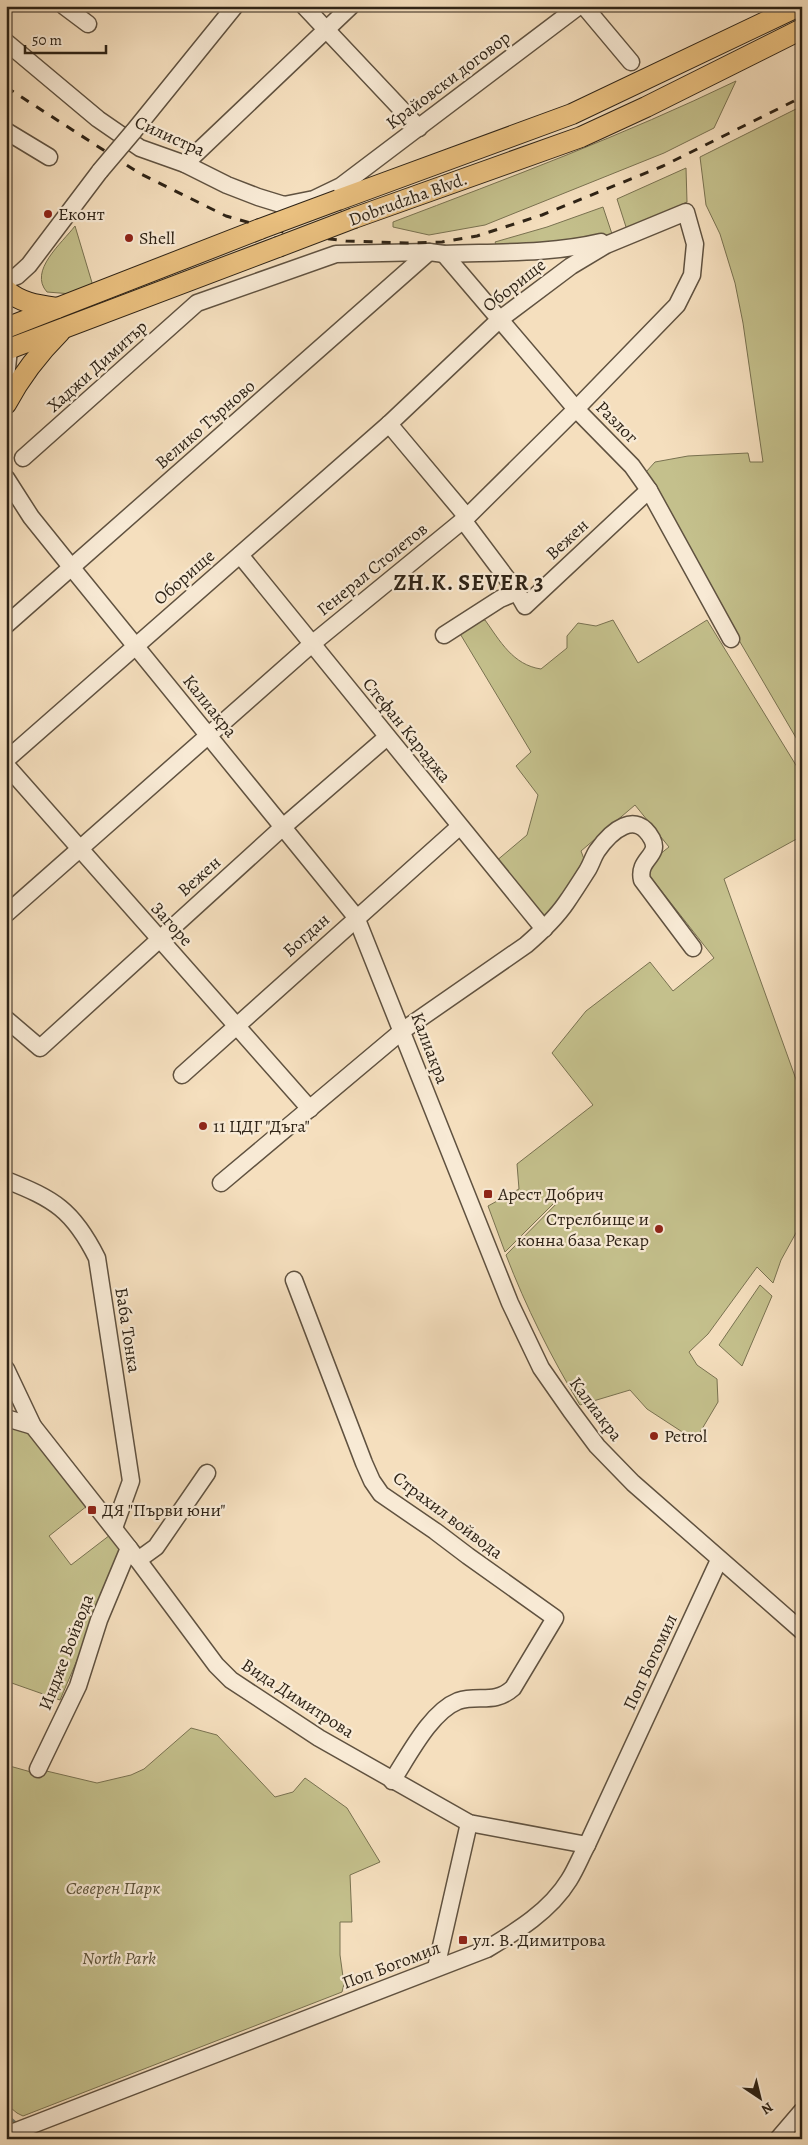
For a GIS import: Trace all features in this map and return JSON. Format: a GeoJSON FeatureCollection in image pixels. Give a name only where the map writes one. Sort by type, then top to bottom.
{"type":"FeatureCollection","features":[{"type":"Feature","properties":{"kind":"main road","name":"Dobrudzha Blvd."},"geometry":{"type":"LineString","coordinates":[[8,328],[260,230],[340,193],[572,114],[799,6]]}},
{"type":"Feature","properties":{"kind":"main road","name":"Dobrudzha Blvd."},"geometry":{"type":"LineString","coordinates":[[8,350],[354,218],[581,137],[646,107],[802,29]]}},
{"type":"Feature","properties":{"kind":"main road"},"geometry":{"type":"LineString","coordinates":[[170,265],[176,286]]}},
{"type":"Feature","properties":{"kind":"main road"},"geometry":{"type":"LineString","coordinates":[[6,290],[17,299],[36,305],[59,308]]}},
{"type":"Feature","properties":{"kind":"main road"},"geometry":{"type":"LineString","coordinates":[[6,307],[8,350]]}},
{"type":"Feature","properties":{"kind":"main road"},"geometry":{"type":"LineString","coordinates":[[6,404],[17,383],[36,356],[65,328]]}},
{"type":"Feature","properties":{"kind":"street"},"geometry":{"type":"LineString","coordinates":[[64,6],[88,24]]}},
{"type":"Feature","properties":{"kind":"street"},"geometry":{"type":"LineString","coordinates":[[6,280],[17,276],[29,265],[100,171],[235,6]]}},
{"type":"Feature","properties":{"kind":"street"},"geometry":{"type":"LineString","coordinates":[[304,6],[419,128]]}},
{"type":"Feature","properties":{"kind":"street"},"geometry":{"type":"LineString","coordinates":[[185,164],[328,31],[351,6]]}},
{"type":"Feature","properties":{"kind":"street","name":"Крайовски договор"},"geometry":{"type":"LineString","coordinates":[[340,193],[419,128],[579,6]]}},
{"type":"Feature","properties":{"kind":"street"},"geometry":{"type":"LineString","coordinates":[[584,6],[631,62]]}},
{"type":"Feature","properties":{"kind":"street","name":"Силистра"},"geometry":{"type":"LineString","coordinates":[[6,42],[118,135],[140,148],[185,164],[227,185],[284,205],[340,193]]}},
{"type":"Feature","properties":{"kind":"street"},"geometry":{"type":"LineString","coordinates":[[6,131],[49,157]]}},
{"type":"Feature","properties":{"kind":"street","name":"Оборище"},"geometry":{"type":"LineString","coordinates":[[6,760],[389,424],[499,320],[571,266],[606,245],[686,212]]}},
{"type":"Feature","properties":{"kind":"street","name":"Генерал Столетов"},"geometry":{"type":"LineString","coordinates":[[6,914],[313,643],[465,518],[576,410],[677,305],[692,275],[695,244],[686,212]]}},
{"type":"Feature","properties":{"kind":"street"},"geometry":{"type":"LineString","coordinates":[[437,253],[578,248],[625,237]]}},
{"type":"Feature","properties":{"kind":"street","name":"Разлог"},"geometry":{"type":"LineString","coordinates":[[437,253],[499,320],[576,410],[632,466],[649,490],[731,639]]}},
{"type":"Feature","properties":{"kind":"street","name":"Хаджи Димитър"},"geometry":{"type":"LineString","coordinates":[[23,458],[197,303],[336,254],[437,253]]}},
{"type":"Feature","properties":{"kind":"street","name":"Велико Търново"},"geometry":{"type":"LineString","coordinates":[[6,625],[437,253]]}},
{"type":"Feature","properties":{"kind":"street"},"geometry":{"type":"LineString","coordinates":[[6,378],[8,350]]}},
{"type":"Feature","properties":{"kind":"street"},"geometry":{"type":"LineString","coordinates":[[389,424],[465,518]]}},
{"type":"Feature","properties":{"kind":"street","name":"Калиакра"},"geometry":{"type":"LineString","coordinates":[[6,478],[31,516],[72,568],[356,917],[481,1235],[516,1317],[541,1368],[597,1446],[633,1483],[802,1631]]}},
{"type":"Feature","properties":{"kind":"street","name":"Вежен"},"geometry":{"type":"LineString","coordinates":[[465,518],[525,606],[649,490]]}},
{"type":"Feature","properties":{"kind":"street","name":"Стефан Караджа"},"geometry":{"type":"LineString","coordinates":[[240,555],[313,643],[459,827],[544,929]]}},
{"type":"Feature","properties":{"kind":"street"},"geometry":{"type":"LineString","coordinates":[[444,635],[500,599],[517,592]]}},
{"type":"Feature","properties":{"kind":"street","name":"Вежен"},"geometry":{"type":"LineString","coordinates":[[6,1018],[40,1048],[283,827],[387,737]]}},
{"type":"Feature","properties":{"kind":"street","name":"Загоре"},"geometry":{"type":"LineString","coordinates":[[6,765],[310,1109]]}},
{"type":"Feature","properties":{"kind":"street"},"geometry":{"type":"LineString","coordinates":[[222,1183],[402,1031],[526,944],[544,929],[567,902],[607,838],[626,824],[634,822],[641,826],[652,839],[654,847],[651,856],[641,866],[642,880],[692,948]]}},
{"type":"Feature","properties":{"kind":"street","name":"Богдан"},"geometry":{"type":"LineString","coordinates":[[182,1074],[459,827]]}},
{"type":"Feature","properties":{"kind":"street","name":"Баба Тонка"},"geometry":{"type":"LineString","coordinates":[[6,1180],[36,1192],[58,1204],[73,1218],[87,1238],[96,1258],[131,1481],[114,1528]]}},
{"type":"Feature","properties":{"kind":"street","name":"Страхил войвода"},"geometry":{"type":"LineString","coordinates":[[294,1280],[364,1463],[381,1494],[436,1531],[555,1618],[513,1688],[504,1696],[468,1699],[447,1707],[423,1734],[392,1781]]}},
{"type":"Feature","properties":{"kind":"street","name":"Вида Димитрова"},"geometry":{"type":"LineString","coordinates":[[6,1369],[32,1426],[114,1528],[216,1664],[231,1680],[319,1738],[469,1823],[587,1845]]}},
{"type":"Feature","properties":{"kind":"street"},"geometry":{"type":"LineString","coordinates":[[6,1418],[32,1426]]}},
{"type":"Feature","properties":{"kind":"street","name":"Индже Войвода"},"geometry":{"type":"LineString","coordinates":[[38,1769],[78,1686],[99,1620],[134,1554],[156,1547],[207,1473]]}},
{"type":"Feature","properties":{"kind":"street","name":"Поп Богомил"},"geometry":{"type":"LineString","coordinates":[[7,2135],[487,1949],[544,1910],[569,1881],[587,1845],[719,1560]]}},
{"type":"Feature","properties":{"kind":"street"},"geometry":{"type":"LineString","coordinates":[[436,1968],[469,1823]]}},
{"type":"Feature","properties":{"kind":"street"},"geometry":{"type":"LineString","coordinates":[[778,2139],[802,2111]]}},
{"type":"Feature","properties":{"kind":"green space"},"geometry":{"type":"Polygon","coordinates":[[[736,81],[714,128],[664,153],[485,225],[429,235],[393,227],[393,222],[609,138],[736,81]]]}},
{"type":"Feature","properties":{"kind":"green space"},"geometry":{"type":"Polygon","coordinates":[[[802,106],[802,748],[726,618],[707,580],[646,472],[655,462],[688,456],[748,453],[750,462],[763,462],[743,323],[735,283],[720,234],[706,205],[700,157],[802,106]]]}},
{"type":"Feature","properties":{"kind":"green space"},"geometry":{"type":"Polygon","coordinates":[[[686,168],[687,202],[627,230],[617,199],[686,168]]]}},
{"type":"Feature","properties":{"kind":"green space"},"geometry":{"type":"Polygon","coordinates":[[[603,207],[612,234],[570,243],[498,248],[495,242],[547,227],[603,207]]]}},
{"type":"Feature","properties":{"kind":"green space"},"geometry":{"type":"Polygon","coordinates":[[[75,226],[93,286],[72,294],[47,292],[42,284],[44,266],[55,249],[75,226]]]}},
{"type":"Feature","properties":{"kind":"green space"},"geometry":{"type":"Polygon","coordinates":[[[485,620],[508,651],[523,663],[541,669],[567,648],[567,636],[578,623],[596,626],[613,620],[638,663],[707,620],[802,775],[802,836],[724,879],[802,1096],[802,1222],[781,1260],[773,1283],[757,1267],[708,1334],[689,1352],[697,1365],[717,1379],[718,1402],[699,1434],[690,1437],[647,1409],[630,1390],[580,1405],[549,1350],[522,1294],[506,1255],[566,1194],[563,1194],[505,1252],[488,1206],[519,1189],[517,1164],[593,1105],[552,1053],[586,1011],[650,962],[673,991],[714,958],[649,875],[650,862],[669,847],[635,805],[581,851],[584,859],[560,900],[542,919],[495,862],[527,835],[538,795],[516,766],[531,752],[459,632],[477,621],[485,620]]]}},
{"type":"Feature","properties":{"kind":"green space"},"geometry":{"type":"Polygon","coordinates":[[[760,1285],[772,1296],[742,1366],[719,1345],[760,1285]]]}},
{"type":"Feature","properties":{"kind":"green space"},"geometry":{"type":"Polygon","coordinates":[[[6,1425],[29,1433],[87,1506],[49,1536],[71,1565],[110,1535],[123,1553],[60,1700],[6,1681],[6,1425]]]}},
{"type":"Feature","properties":{"kind":"green space","name":"Северен Парк"},"geometry":{"type":"Polygon","coordinates":[[[191,1728],[217,1735],[275,1797],[293,1792],[305,1778],[347,1808],[380,1862],[350,1875],[352,1922],[340,1922],[340,1955],[344,1984],[342,1992],[23,2116],[6,2104],[6,1765],[31,1772],[38,1769],[97,1783],[131,1775],[144,1769],[191,1728]]]}},
{"type":"Feature","properties":{"kind":"waterway"},"geometry":{"type":"LineString","coordinates":[[6,2115],[17,2124]]}},
{"type":"Feature","properties":{"kind":"waterway"},"geometry":{"type":"LineString","coordinates":[[27,2134],[33,2139]]}},
{"type":"Feature","properties":{"kind":"railway"},"geometry":{"type":"LineString","coordinates":[[6,87],[139,173],[226,216],[290,234],[346,241],[407,243],[442,242],[477,236],[542,215],[663,166],[802,97]]}},
{"type":"Feature","properties":{"kind":"place","name":"Еконт"},"geometry":{"type":"Point","coordinates":[48,214]}},
{"type":"Feature","properties":{"kind":"place","name":"Shell"},"geometry":{"type":"Point","coordinates":[129,238]}},
{"type":"Feature","properties":{"kind":"place","name":"11 ЦДГ \"Дъга\""},"geometry":{"type":"Point","coordinates":[203,1126]}},
{"type":"Feature","properties":{"kind":"place","name":"Арест Добрич"},"geometry":{"type":"Point","coordinates":[488,1194]}},
{"type":"Feature","properties":{"kind":"place","name":"Стрелбище и конна база Рекар"},"geometry":{"type":"Point","coordinates":[659,1229]}},
{"type":"Feature","properties":{"kind":"place","name":"Petrol"},"geometry":{"type":"Point","coordinates":[654,1436]}},
{"type":"Feature","properties":{"kind":"place","name":"ДЯ \"Първи юни\""},"geometry":{"type":"Point","coordinates":[92,1510]}},
{"type":"Feature","properties":{"kind":"place","name":"ул. В. Димитрова"},"geometry":{"type":"Point","coordinates":[463,1940]}},
{"type":"Feature","properties":{"kind":"district","name":"ZH.K. SEVER 3"},"geometry":{"type":"Point","coordinates":[469,583]}},
{"type":"Feature","properties":{"kind":"park label","name":"North Park"},"geometry":{"type":"Point","coordinates":[119,1958]}}]}
